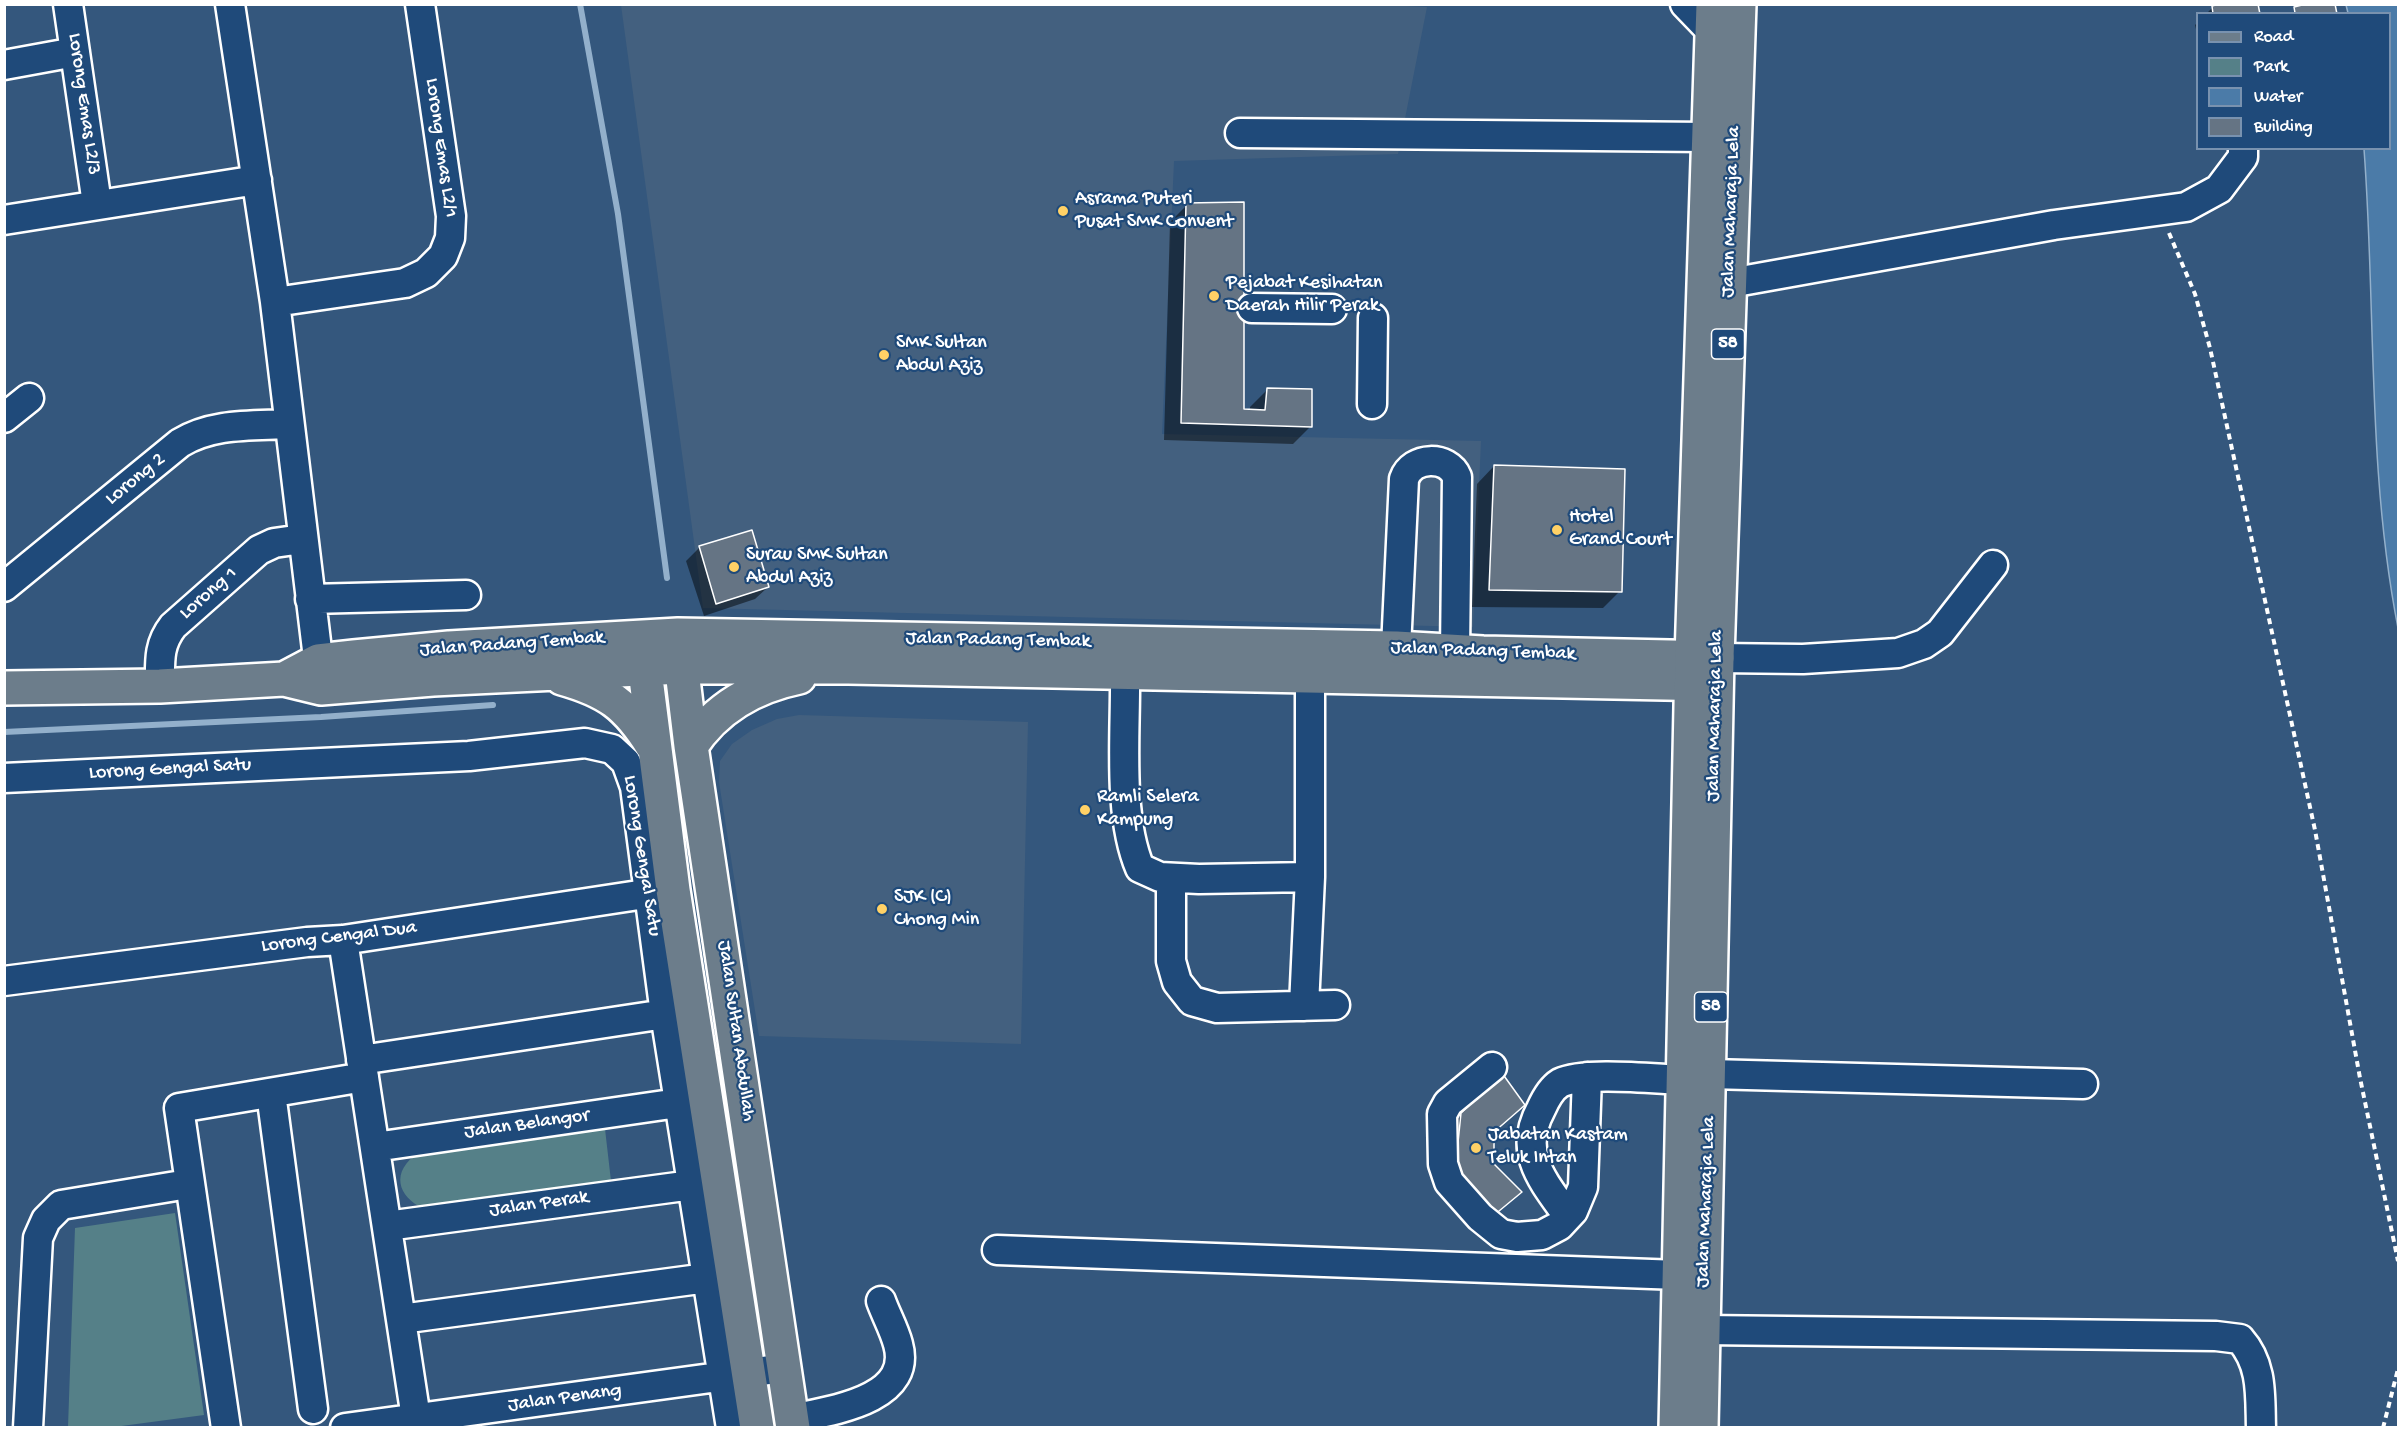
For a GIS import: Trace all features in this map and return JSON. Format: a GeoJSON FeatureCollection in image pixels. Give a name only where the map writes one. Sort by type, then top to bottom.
{"type":"FeatureCollection","features":[{"type":"Feature","properties":{"kind":"main road","name":"Jalan Maharaja Lela"},"geometry":{"type":"LineString","coordinates":[[1704,671],[1730,283],[1739,4]]}},
{"type":"Feature","properties":{"kind":"main road","name":"Jalan Maharaja Lela"},"geometry":{"type":"LineString","coordinates":[[1701,1428],[1704,1330],[1697,1077],[1712,18]]}},
{"type":"Feature","properties":{"kind":"main road","name":"Jalan Padang Tembak"},"geometry":{"type":"LineString","coordinates":[[4,687],[160,686],[284,679],[320,675],[449,648],[678,635],[1396,648],[1704,671]]}},
{"type":"Feature","properties":{"kind":"main road","name":"Jalan Sultan Abdullah"},"geometry":{"type":"LineString","coordinates":[[678,635],[691,746],[792,1423]]}},
{"type":"Feature","properties":{"kind":"main road","name":"Jalan Sultan Abdullah"},"geometry":{"type":"LineString","coordinates":[[640,636],[654,748],[660,892],[736,1376],[757,1428]]}},
{"type":"Feature","properties":{"kind":"main road","name":"Jalan Padang Tembak"},"geometry":{"type":"LineString","coordinates":[[320,675],[433,679],[681,667],[1310,676],[1704,671]]}},
{"type":"Feature","properties":{"kind":"main road"},"geometry":{"type":"LineString","coordinates":[[691,746],[702,729],[718,714],[757,690],[780,681],[848,668]]}},
{"type":"Feature","properties":{"kind":"main road"},"geometry":{"type":"LineString","coordinates":[[546,673],[593,688],[618,701],[636,719],[654,748]]}},
{"type":"Feature","properties":{"kind":"main road"},"geometry":{"type":"LineString","coordinates":[[660,892],[689,897],[721,938]]}},
{"type":"Feature","properties":{"kind":"main road","name":"Jalan Maharaja Lela"},"geometry":{"type":"LineString","coordinates":[[1676,1428],[1679,1275],[1697,1077]]}},
{"type":"Feature","properties":{"kind":"street","name":"Lorong Emas L2/3"},"geometry":{"type":"LineString","coordinates":[[68,4],[97,204]]}},
{"type":"Feature","properties":{"kind":"street"},"geometry":{"type":"LineString","coordinates":[[230,4],[275,302],[320,675]]}},
{"type":"Feature","properties":{"kind":"street","name":"Lorong Emas L2/1"},"geometry":{"type":"LineString","coordinates":[[275,302],[405,283],[426,273],[443,256],[450,238],[451,216],[420,4]]}},
{"type":"Feature","properties":{"kind":"street"},"geometry":{"type":"LineString","coordinates":[[1685,4],[1712,18]]}},
{"type":"Feature","properties":{"kind":"street"},"geometry":{"type":"LineString","coordinates":[[4,65],[75,52]]}},
{"type":"Feature","properties":{"kind":"street"},"geometry":{"type":"LineString","coordinates":[[1240,133],[1710,137]]}},
{"type":"Feature","properties":{"kind":"street"},"geometry":{"type":"LineString","coordinates":[[1730,283],[2054,225],[2186,207],[2219,189],[2243,157],[2243,150]]}},
{"type":"Feature","properties":{"kind":"street"},"geometry":{"type":"LineString","coordinates":[[4,220],[257,180]]}},
{"type":"Feature","properties":{"kind":"street"},"geometry":{"type":"LineString","coordinates":[[1252,308],[1332,309]]}},
{"type":"Feature","properties":{"kind":"street"},"geometry":{"type":"LineString","coordinates":[[1371,404],[1373,318]]}},
{"type":"Feature","properties":{"kind":"street"},"geometry":{"type":"LineString","coordinates":[[4,418],[29,398]]}},
{"type":"Feature","properties":{"kind":"street","name":"Lorong 2"},"geometry":{"type":"LineString","coordinates":[[4,587],[180,443],[198,432],[217,428],[289,424]]}},
{"type":"Feature","properties":{"kind":"street"},"geometry":{"type":"LineString","coordinates":[[1396,648],[1404,479],[1407,470],[1415,463],[1445,462],[1454,469],[1457,477],[1455,652]]}},
{"type":"Feature","properties":{"kind":"street","name":"Lorong 1"},"geometry":{"type":"LineString","coordinates":[[160,686],[160,651],[164,638],[173,626],[259,550],[274,543],[302,539]]}},
{"type":"Feature","properties":{"kind":"street"},"geometry":{"type":"LineString","coordinates":[[1704,671],[1898,653],[1924,644],[1940,633],[1993,565]]}},
{"type":"Feature","properties":{"kind":"street"},"geometry":{"type":"LineString","coordinates":[[310,599],[466,596]]}},
{"type":"Feature","properties":{"kind":"street"},"geometry":{"type":"LineString","coordinates":[[1125,673],[1126,807],[1131,846],[1140,868],[1160,877],[1171,878],[1310,877]]}},
{"type":"Feature","properties":{"kind":"street"},"geometry":{"type":"LineString","coordinates":[[1304,1006],[1310,877],[1310,676]]}},
{"type":"Feature","properties":{"kind":"street","name":"Lorong Gengal Satu"},"geometry":{"type":"LineString","coordinates":[[4,778],[469,756],[585,743],[612,749],[626,762],[635,787],[660,892],[665,1014],[678,1103],[707,1278],[736,1376],[731,1428]]}},
{"type":"Feature","properties":{"kind":"street"},"geometry":{"type":"LineString","coordinates":[[1171,878],[1171,961],[1177,982],[1192,1001],[1217,1008],[1335,1005]]}},
{"type":"Feature","properties":{"kind":"street","name":"Lorong Cengal Dua"},"geometry":{"type":"LineString","coordinates":[[4,981],[307,942],[343,940],[660,892]]}},
{"type":"Feature","properties":{"kind":"street"},"geometry":{"type":"LineString","coordinates":[[343,940],[401,1319],[423,1421]]}},
{"type":"Feature","properties":{"kind":"street"},"geometry":{"type":"LineString","coordinates":[[226,1428],[188,1184],[179,1108],[271,1093],[363,1069],[665,1014]]}},
{"type":"Feature","properties":{"kind":"street"},"geometry":{"type":"LineString","coordinates":[[1492,1067],[1448,1103],[1442,1114],[1443,1164],[1449,1182],[1480,1217],[1501,1234],[1517,1237],[1542,1235],[1559,1226],[1568,1216],[1583,1187],[1587,1077]]}},
{"type":"Feature","properties":{"kind":"street"},"geometry":{"type":"LineString","coordinates":[[1568,1216],[1538,1174],[1531,1157],[1532,1135],[1542,1106],[1559,1084],[1587,1077],[1697,1077],[2083,1084]]}},
{"type":"Feature","properties":{"kind":"street"},"geometry":{"type":"LineString","coordinates":[[271,1093],[313,1409]]}},
{"type":"Feature","properties":{"kind":"street","name":"Jalan Belangor"},"geometry":{"type":"LineString","coordinates":[[375,1148],[678,1103]]}},
{"type":"Feature","properties":{"kind":"street"},"geometry":{"type":"LineString","coordinates":[[28,1428],[38,1238],[46,1220],[61,1205],[188,1184]]}},
{"type":"Feature","properties":{"kind":"street","name":"Jalan Perak"},"geometry":{"type":"LineString","coordinates":[[387,1226],[692,1185]]}},
{"type":"Feature","properties":{"kind":"street"},"geometry":{"type":"LineString","coordinates":[[997,1250],[1679,1275]]}},
{"type":"Feature","properties":{"kind":"street"},"geometry":{"type":"LineString","coordinates":[[401,1319],[707,1278]]}},
{"type":"Feature","properties":{"kind":"street"},"geometry":{"type":"LineString","coordinates":[[792,1423],[878,1395],[891,1383],[898,1365],[899,1346],[881,1301]]}},
{"type":"Feature","properties":{"kind":"street"},"geometry":{"type":"LineString","coordinates":[[1704,1330],[2216,1336],[2240,1339],[2251,1351],[2259,1369],[2261,1428]]}},
{"type":"Feature","properties":{"kind":"street","name":"Jalan Penang"},"geometry":{"type":"LineString","coordinates":[[345,1428],[423,1421],[784,1368]]}},
{"type":"Feature","properties":{"kind":"path"},"geometry":{"type":"LineString","coordinates":[[2159,210],[2195,294],[2210,348],[2315,830],[2360,1078],[2398,1261]]}},
{"type":"Feature","properties":{"kind":"path"},"geometry":{"type":"LineString","coordinates":[[2383,1428],[2398,1369]]}},
{"type":"Feature","properties":{"kind":"shaded area","name":"SMK Sultan Abdul Aziz"},"geometry":{"type":"Polygon","coordinates":[[[1365,4],[1427,7],[1398,154],[1174,161],[1162,434],[1481,441],[1473,627],[703,608],[621,5],[1365,4]]]}},
{"type":"Feature","properties":{"kind":"shaded area","name":"SJK (C) Chong Min"},"geometry":{"type":"Polygon","coordinates":[[[799,715],[1028,722],[1021,1044],[759,1036],[719,782],[720,761],[732,744],[752,730],[777,719],[799,715]]]}},
{"type":"Feature","properties":{"kind":"green space"},"geometry":{"type":"Polygon","coordinates":[[[605,1129],[611,1181],[428,1210],[411,1201],[401,1187],[402,1172],[414,1156],[605,1129]]]}},
{"type":"Feature","properties":{"kind":"green space"},"geometry":{"type":"Polygon","coordinates":[[[175,1213],[204,1415],[114,1427],[68,1427],[75,1228],[175,1213]]]}},
{"type":"Feature","properties":{"kind":"water"},"geometry":{"type":"Polygon","coordinates":[[[2346,5],[2398,5],[2398,628],[2381,509],[2364,150],[2391,150],[2391,12],[2348,12],[2346,5]]]}},
{"type":"Feature","properties":{"kind":"building"},"geometry":{"type":"Polygon","coordinates":[[[2258,4],[2260,12],[2213,12],[2212,6],[2258,4]]]}},
{"type":"Feature","properties":{"kind":"building"},"geometry":{"type":"Polygon","coordinates":[[[2306,4],[2335,4],[2337,12],[2295,12],[2294,7],[2306,4]]]}},
{"type":"Feature","properties":{"kind":"building","name":"Pejabat Kesihatan Daerah Hilir Perak"},"geometry":{"type":"Polygon","coordinates":[[[1244,202],[1244,409],[1265,410],[1267,388],[1312,389],[1312,427],[1181,423],[1186,203],[1244,202]]]}},
{"type":"Feature","properties":{"kind":"building","name":"Hotel Grand Court"},"geometry":{"type":"Polygon","coordinates":[[[1494,465],[1625,469],[1622,592],[1489,590],[1494,465]]]}},
{"type":"Feature","properties":{"kind":"building","name":"Surau SMK Sultan Abdul Aziz"},"geometry":{"type":"Polygon","coordinates":[[[752,530],[769,587],[716,604],[699,546],[752,530]]]}},
{"type":"Feature","properties":{"kind":"building","name":"Jabatan Kastam Teluk Intan"},"geometry":{"type":"Polygon","coordinates":[[[1502,1073],[1525,1105],[1494,1132],[1494,1164],[1522,1192],[1493,1216],[1455,1172],[1461,1113],[1502,1073]]]}},
{"type":"Feature","properties":{"kind":"waterway"},"geometry":{"type":"LineString","coordinates":[[580,4],[618,214],[667,578]]}},
{"type":"Feature","properties":{"kind":"waterway"},"geometry":{"type":"LineString","coordinates":[[4,732],[321,717],[493,705]]}},
{"type":"Feature","properties":{"kind":"place","name":"Asrama Puteri Pusat SMK Convent"},"geometry":{"type":"Point","coordinates":[1063,211]}},
{"type":"Feature","properties":{"kind":"place","name":"Pejabat Kesihatan Daerah Hilir Perak"},"geometry":{"type":"Point","coordinates":[1214,296]}},
{"type":"Feature","properties":{"kind":"place","name":"SMK Sultan Abdul Aziz"},"geometry":{"type":"Point","coordinates":[884,355]}},
{"type":"Feature","properties":{"kind":"place","name":"Hotel Grand Court"},"geometry":{"type":"Point","coordinates":[1557,530]}},
{"type":"Feature","properties":{"kind":"place","name":"Surau SMK Sultan Abdul Aziz"},"geometry":{"type":"Point","coordinates":[734,567]}},
{"type":"Feature","properties":{"kind":"place","name":"Ramli Selera Kampung"},"geometry":{"type":"Point","coordinates":[1085,810]}},
{"type":"Feature","properties":{"kind":"place","name":"SJK (C) Chong Min"},"geometry":{"type":"Point","coordinates":[882,909]}},
{"type":"Feature","properties":{"kind":"place","name":"Jabatan Kastam Teluk Intan"},"geometry":{"type":"Point","coordinates":[1476,1148]}}]}
